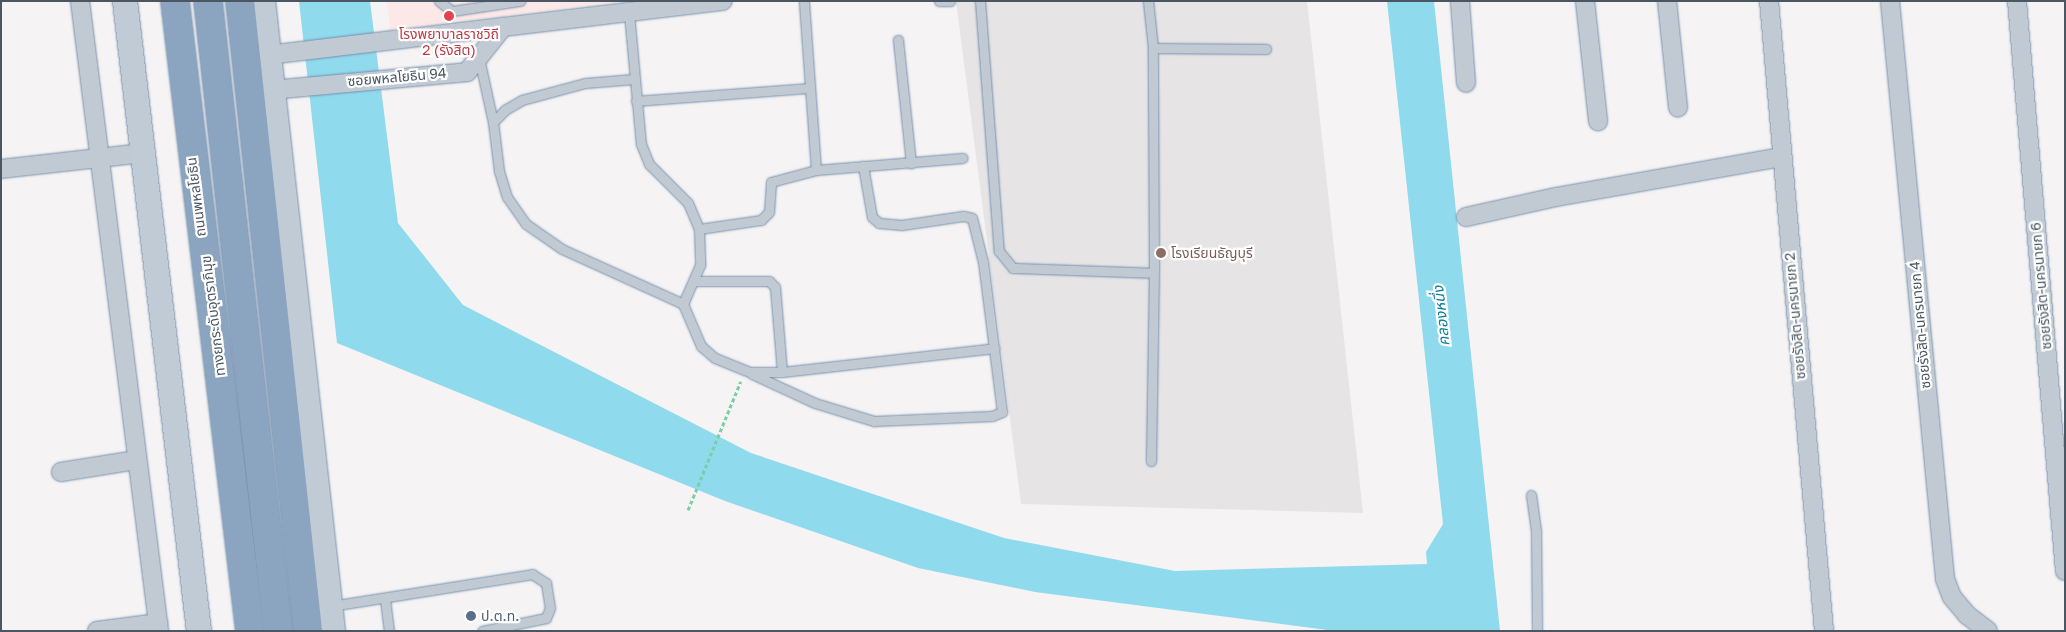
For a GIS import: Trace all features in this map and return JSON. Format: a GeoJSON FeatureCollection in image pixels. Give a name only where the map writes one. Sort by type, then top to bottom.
{"type":"FeatureCollection","features":[{"type":"Feature","properties":{"kind":"highway","name":"ทางยกระดับอุตราภิมุข"},"geometry":{"type":"LineString","coordinates":[[174,1],[249,631]]}},
{"type":"Feature","properties":{"kind":"highway","name":"ทางยกระดับอุตราภิมุข"},"geometry":{"type":"LineString","coordinates":[[208,1],[278,631]]}},
{"type":"Feature","properties":{"kind":"highway"},"geometry":{"type":"LineString","coordinates":[[240,1],[308,631]]}},
{"type":"Feature","properties":{"kind":"main road"},"geometry":{"type":"LineString","coordinates":[[125,1],[199,631]]}},
{"type":"Feature","properties":{"kind":"main road"},"geometry":{"type":"LineString","coordinates":[[263,1],[271,90],[333,631]]}},
{"type":"Feature","properties":{"kind":"street"},"geometry":{"type":"LineString","coordinates":[[80,1],[158,627],[97,631]]}},
{"type":"Feature","properties":{"kind":"street"},"geometry":{"type":"LineString","coordinates":[[268,55],[723,1]]}},
{"type":"Feature","properties":{"kind":"street"},"geometry":{"type":"LineString","coordinates":[[1460,1],[1466,83]]}},
{"type":"Feature","properties":{"kind":"street"},"geometry":{"type":"LineString","coordinates":[[1585,1],[1598,121]]}},
{"type":"Feature","properties":{"kind":"street"},"geometry":{"type":"LineString","coordinates":[[1667,1],[1678,106]]}},
{"type":"Feature","properties":{"kind":"street","name":"ซอยรังสิต-นครนายก 2"},"geometry":{"type":"LineString","coordinates":[[1769,1],[1780,157],[1824,631]]}},
{"type":"Feature","properties":{"kind":"street","name":"ซอยรังสิต-นครนายก 4"},"geometry":{"type":"LineString","coordinates":[[1890,1],[1942,562],[1952,597],[1967,615],[1988,631]]}},
{"type":"Feature","properties":{"kind":"street","name":"ซอยรังสิต-นครนายก 6"},"geometry":{"type":"LineString","coordinates":[[2017,1],[2065,572]]}},
{"type":"Feature","properties":{"kind":"street","name":"ซอยพหลโยธิน 94"},"geometry":{"type":"LineString","coordinates":[[271,90],[392,77],[467,72],[502,27]]}},
{"type":"Feature","properties":{"kind":"street"},"geometry":{"type":"LineString","coordinates":[[1,170],[143,153]]}},
{"type":"Feature","properties":{"kind":"street"},"geometry":{"type":"LineString","coordinates":[[1466,217],[1556,196],[1780,157]]}},
{"type":"Feature","properties":{"kind":"street"},"geometry":{"type":"LineString","coordinates":[[61,472],[137,460]]}},
{"type":"Feature","properties":{"kind":"lane"},"geometry":{"type":"LineString","coordinates":[[439,1],[452,11],[477,4],[520,1]]}},
{"type":"Feature","properties":{"kind":"lane"},"geometry":{"type":"LineString","coordinates":[[804,1],[816,170]]}},
{"type":"Feature","properties":{"kind":"lane"},"geometry":{"type":"LineString","coordinates":[[939,1],[950,1]]}},
{"type":"Feature","properties":{"kind":"lane"},"geometry":{"type":"LineString","coordinates":[[980,1],[999,251],[1004,262],[1013,268],[1154,273]]}},
{"type":"Feature","properties":{"kind":"lane"},"geometry":{"type":"LineString","coordinates":[[1148,1],[1153,48],[1154,273],[1151,461]]}},
{"type":"Feature","properties":{"kind":"lane"},"geometry":{"type":"LineString","coordinates":[[629,13],[640,144],[649,164],[682,194],[699,229],[700,265],[683,304]]}},
{"type":"Feature","properties":{"kind":"lane"},"geometry":{"type":"LineString","coordinates":[[898,40],[911,163]]}},
{"type":"Feature","properties":{"kind":"lane"},"geometry":{"type":"LineString","coordinates":[[1153,48],[1266,49]]}},
{"type":"Feature","properties":{"kind":"lane"},"geometry":{"type":"LineString","coordinates":[[479,57],[493,122],[500,172],[507,197],[526,224],[562,249],[683,304],[701,346],[715,358],[815,403],[874,421],[997,416],[1002,412],[995,348],[983,262],[972,218],[963,216],[902,225],[879,223],[872,217],[863,166]]}},
{"type":"Feature","properties":{"kind":"lane"},"geometry":{"type":"LineString","coordinates":[[493,122],[505,110],[522,100],[585,83],[634,79]]}},
{"type":"Feature","properties":{"kind":"lane"},"geometry":{"type":"LineString","coordinates":[[636,101],[810,88]]}},
{"type":"Feature","properties":{"kind":"lane"},"geometry":{"type":"LineString","coordinates":[[699,229],[760,220],[769,212],[771,182],[816,170],[963,158]]}},
{"type":"Feature","properties":{"kind":"lane"},"geometry":{"type":"LineString","coordinates":[[694,281],[769,281],[774,288],[782,372]]}},
{"type":"Feature","properties":{"kind":"lane"},"geometry":{"type":"LineString","coordinates":[[747,372],[782,372],[995,348]]}},
{"type":"Feature","properties":{"kind":"lane"},"geometry":{"type":"LineString","coordinates":[[1531,496],[1536,532],[1537,631]]}},
{"type":"Feature","properties":{"kind":"lane"},"geometry":{"type":"LineString","coordinates":[[331,606],[385,599],[532,574],[546,583],[550,608],[546,618],[482,631]]}},
{"type":"Feature","properties":{"kind":"lane"},"geometry":{"type":"LineString","coordinates":[[385,599],[390,631]]}},
{"type":"Feature","properties":{"kind":"path"},"geometry":{"type":"LineString","coordinates":[[688,510],[729,410],[747,372]]}},
{"type":"Feature","properties":{"kind":"shaded area","name":"โรงพยาบาลราชวิถี 2 (รังสิต)"},"geometry":{"type":"Polygon","coordinates":[[[387,1],[627,1],[390,30],[387,1]]]}},
{"type":"Feature","properties":{"kind":"shaded area","name":"โรงเรียนธัญบุรี"},"geometry":{"type":"Polygon","coordinates":[[[956,1],[1307,1],[1363,513],[1021,504],[956,1]]]}},
{"type":"Feature","properties":{"kind":"water","name":"คลองหนึ่ง"},"geometry":{"type":"Polygon","coordinates":[[[299,1],[370,1],[398,223],[463,305],[751,453],[1004,538],[1175,571],[1427,564],[1426,552],[1443,524],[1387,1],[1434,1],[1500,631],[1335,631],[1035,592],[918,568],[725,501],[337,343],[299,1]]]}},
{"type":"Feature","properties":{"kind":"place","name":"โรงพยาบาลราชวิถี 2 (รังสิต)"},"geometry":{"type":"Point","coordinates":[449,16]}},
{"type":"Feature","properties":{"kind":"place","name":"โรงเรียนธัญบุรี"},"geometry":{"type":"Point","coordinates":[1161,253]}},
{"type":"Feature","properties":{"kind":"place","name":"ป.ต.ท."},"geometry":{"type":"Point","coordinates":[471,616]}}]}
